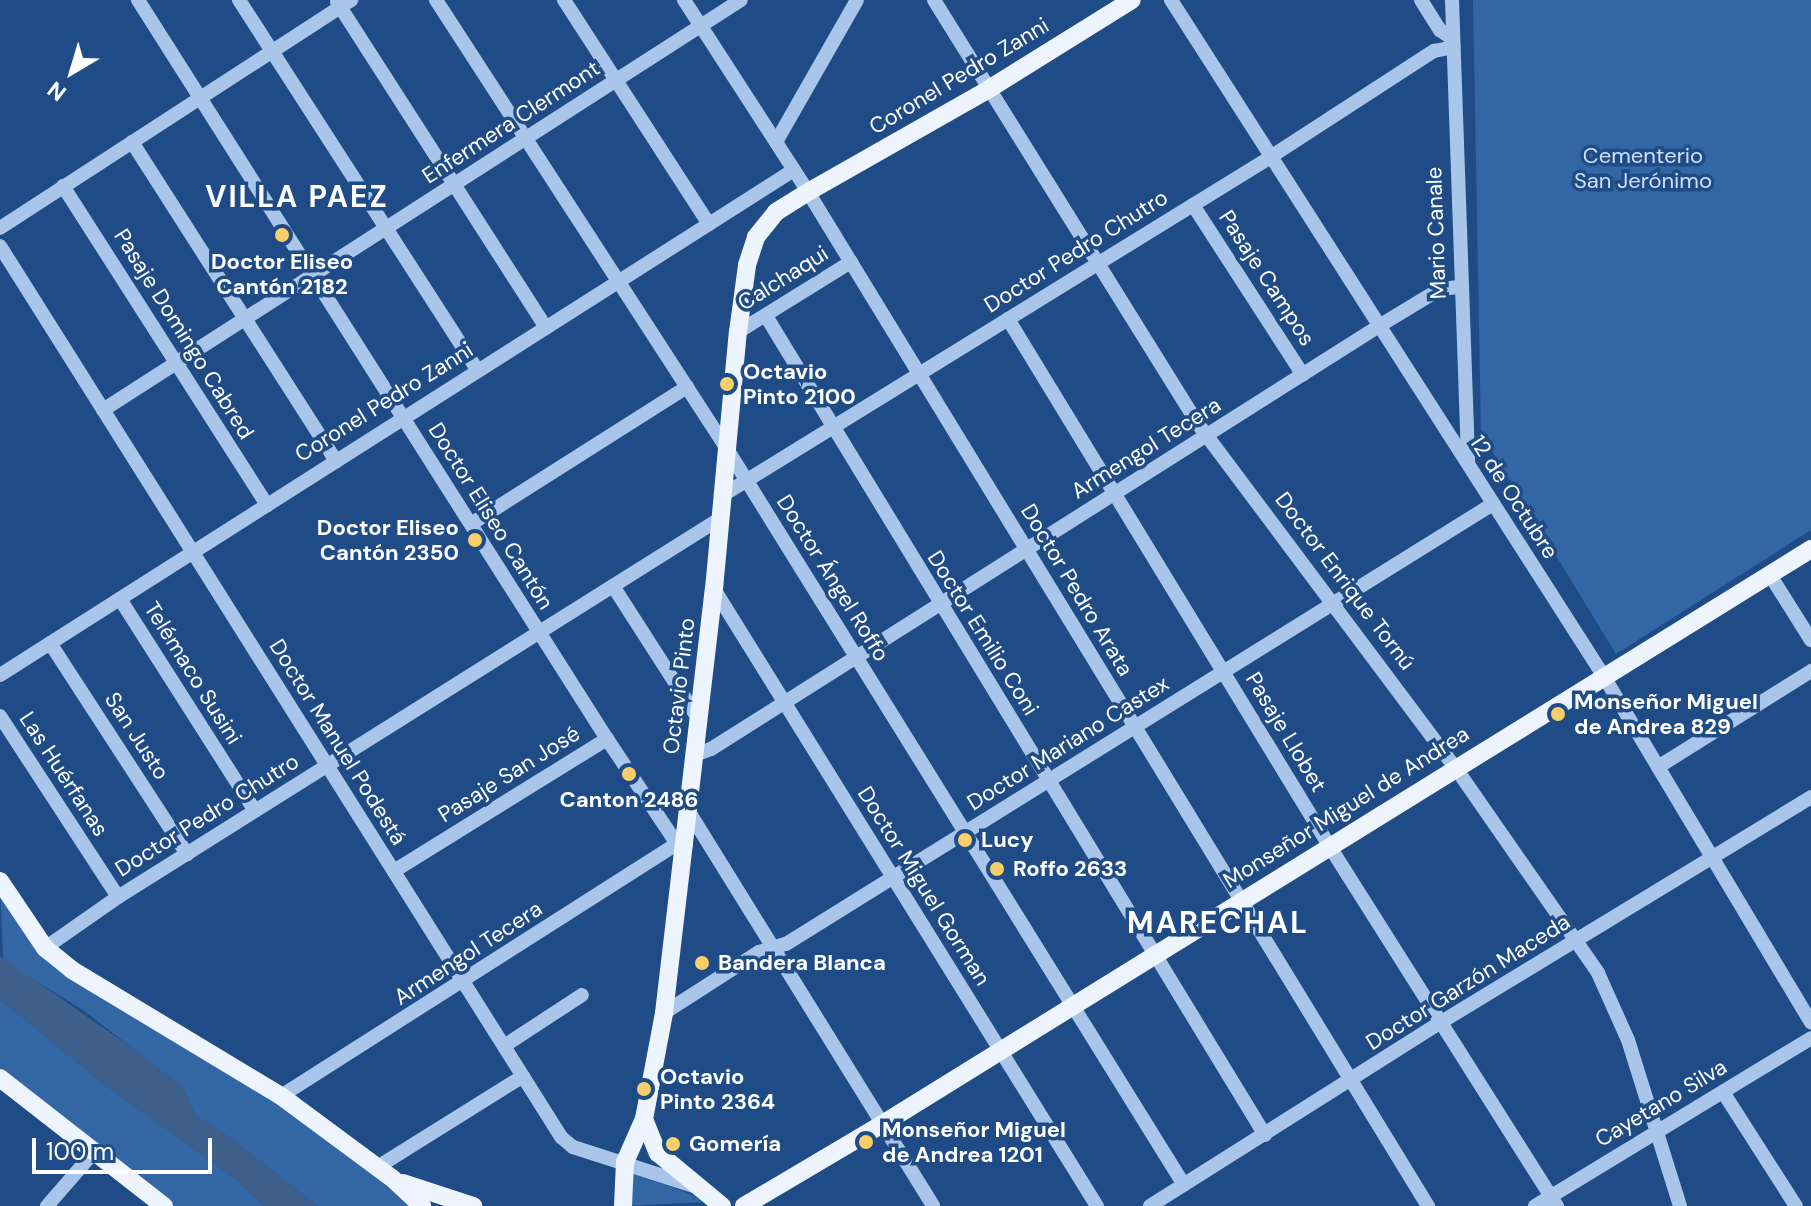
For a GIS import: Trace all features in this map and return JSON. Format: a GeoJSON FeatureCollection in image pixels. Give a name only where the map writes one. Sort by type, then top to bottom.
{"type":"FeatureCollection","features":[{"type":"Feature","properties":{"kind":"main road","name":"Coronel Pedro Zanni"},"geometry":{"type":"LineString","coordinates":[[808,192],[989,89],[1132,0]]}},
{"type":"Feature","properties":{"kind":"main road","name":"Octavio Pinto"},"geometry":{"type":"LineString","coordinates":[[623,1206],[625,1162],[634,1135],[644,1119],[664,1013],[714,589],[747,265],[756,237],[776,212],[808,192]]}},
{"type":"Feature","properties":{"kind":"main road","name":"Monseñor Miguel de Andrea"},"geometry":{"type":"LineString","coordinates":[[744,1206],[881,1125],[1603,675],[1811,549]]}},
{"type":"Feature","properties":{"kind":"main road"},"geometry":{"type":"LineString","coordinates":[[0,881],[45,948],[99,988],[281,1096],[393,1179],[422,1206]]}},
{"type":"Feature","properties":{"kind":"main road"},"geometry":{"type":"LineString","coordinates":[[0,1078],[164,1206]]}},
{"type":"Feature","properties":{"kind":"main road"},"geometry":{"type":"LineString","coordinates":[[644,1119],[658,1153],[722,1206]]}},
{"type":"Feature","properties":{"kind":"main road"},"geometry":{"type":"LineString","coordinates":[[393,1179],[473,1206]]}},
{"type":"Feature","properties":{"kind":"street","name":"Doctor Eliseo Cantón"},"geometry":{"type":"LineString","coordinates":[[138,0],[607,739],[682,845]]}},
{"type":"Feature","properties":{"kind":"street"},"geometry":{"type":"LineString","coordinates":[[239,0],[478,371]]}},
{"type":"Feature","properties":{"kind":"street","name":"Doctor Ángel Roffo"},"geometry":{"type":"LineString","coordinates":[[436,0],[727,449],[1184,1185]]}},
{"type":"Feature","properties":{"kind":"street"},"geometry":{"type":"LineString","coordinates":[[564,0],[709,224]]}},
{"type":"Feature","properties":{"kind":"street","name":"Doctor Pedro Arata"},"geometry":{"type":"LineString","coordinates":[[684,0],[808,192],[1428,1206]]}},
{"type":"Feature","properties":{"kind":"street","name":"Enfermera Clermont"},"geometry":{"type":"LineString","coordinates":[[103,410],[741,0]]}},
{"type":"Feature","properties":{"kind":"street"},"geometry":{"type":"LineString","coordinates":[[776,142],[857,0]]}},
{"type":"Feature","properties":{"kind":"street","name":"Doctor Enrique Tornú"},"geometry":{"type":"LineString","coordinates":[[934,0],[1208,435],[1455,767],[1577,940],[1614,1004],[1680,1206]]}},
{"type":"Feature","properties":{"kind":"street","name":"12 de Octubre"},"geometry":{"type":"LineString","coordinates":[[1171,0],[1269,158],[1603,675],[1811,1023]]}},
{"type":"Feature","properties":{"kind":"street"},"geometry":{"type":"LineString","coordinates":[[1421,0],[1440,30],[1453,43]]}},
{"type":"Feature","properties":{"kind":"street","name":"Mario Canale"},"geometry":{"type":"LineString","coordinates":[[1452,0],[1459,287],[1468,464]]}},
{"type":"Feature","properties":{"kind":"street"},"geometry":{"type":"LineString","coordinates":[[0,228],[343,2],[546,328]]}},
{"type":"Feature","properties":{"kind":"street","name":"Doctor Pedro Chutro"},"geometry":{"type":"LineString","coordinates":[[723,495],[1269,158],[1434,51],[1453,43]]}},
{"type":"Feature","properties":{"kind":"street"},"geometry":{"type":"LineString","coordinates":[[132,142],[336,461]]}},
{"type":"Feature","properties":{"kind":"street","name":"Coronel Pedro Zanni"},"geometry":{"type":"LineString","coordinates":[[0,675],[794,170]]}},
{"type":"Feature","properties":{"kind":"street","name":"Pasaje Domingo Cabred"},"geometry":{"type":"LineString","coordinates":[[63,186],[267,505]]}},
{"type":"Feature","properties":{"kind":"street","name":"Pasaje Campos"},"geometry":{"type":"LineString","coordinates":[[1193,205],[1303,375]]}},
{"type":"Feature","properties":{"kind":"street","name":"Doctor Manuel Podestá"},"geometry":{"type":"LineString","coordinates":[[0,246],[561,1137],[573,1147],[698,1187]]}},
{"type":"Feature","properties":{"kind":"street","name":"Calchaqui"},"geometry":{"type":"LineString","coordinates":[[738,332],[851,262]]}},
{"type":"Feature","properties":{"kind":"street","name":"Armengol Tecera"},"geometry":{"type":"LineString","coordinates":[[695,755],[711,749],[1379,326],[1440,289],[1459,287]]}},
{"type":"Feature","properties":{"kind":"street","name":"Doctor Emilio Coni"},"geometry":{"type":"LineString","coordinates":[[766,316],[831,428],[1265,1135]]}},
{"type":"Feature","properties":{"kind":"street","name":"Pasaje Llobet"},"geometry":{"type":"LineString","coordinates":[[1008,319],[1330,847],[1443,1021],[1554,1201]]}},
{"type":"Feature","properties":{"kind":"street"},"geometry":{"type":"LineString","coordinates":[[471,524],[687,387]]}},
{"type":"Feature","properties":{"kind":"street","name":"Doctor Mariano Castex"},"geometry":{"type":"LineString","coordinates":[[664,1013],[759,952],[786,944],[1493,504]]}},
{"type":"Feature","properties":{"kind":"street","name":"Doctor Pedro Chutro"},"geometry":{"type":"LineString","coordinates":[[45,948],[118,897],[721,518]]}},
{"type":"Feature","properties":{"kind":"street"},"geometry":{"type":"LineString","coordinates":[[1770,575],[1811,640]]}},
{"type":"Feature","properties":{"kind":"street"},"geometry":{"type":"LineString","coordinates":[[613,586],[699,720]]}},
{"type":"Feature","properties":{"kind":"street","name":"Doctor Miguel Gorman"},"geometry":{"type":"LineString","coordinates":[[714,589],[1097,1206]]}},
{"type":"Feature","properties":{"kind":"street","name":"Telémaco Susini"},"geometry":{"type":"LineString","coordinates":[[120,599],[255,811]]}},
{"type":"Feature","properties":{"kind":"street","name":"San Justo"},"geometry":{"type":"LineString","coordinates":[[50,643],[187,854]]}},
{"type":"Feature","properties":{"kind":"street"},"geometry":{"type":"LineString","coordinates":[[1658,767],[1811,671]]}},
{"type":"Feature","properties":{"kind":"street","name":"Las Huérfanas"},"geometry":{"type":"LineString","coordinates":[[0,716],[118,897]]}},
{"type":"Feature","properties":{"kind":"street","name":"Pasaje San José"},"geometry":{"type":"LineString","coordinates":[[394,871],[607,739]]}},
{"type":"Feature","properties":{"kind":"street","name":"Doctor Garzón Maceda"},"geometry":{"type":"LineString","coordinates":[[1150,1206],[1443,1021],[1811,797]]}},
{"type":"Feature","properties":{"kind":"street"},"geometry":{"type":"LineString","coordinates":[[689,812],[933,1206]]}},
{"type":"Feature","properties":{"kind":"street","name":"Armengol Tecera"},"geometry":{"type":"LineString","coordinates":[[281,1096],[682,845]]}},
{"type":"Feature","properties":{"kind":"street"},"geometry":{"type":"LineString","coordinates":[[504,1046],[582,995]]}},
{"type":"Feature","properties":{"kind":"street","name":"Cayetano Silva"},"geometry":{"type":"LineString","coordinates":[[1535,1206],[1554,1201],[1656,1131],[1811,1038]]}},
{"type":"Feature","properties":{"kind":"street"},"geometry":{"type":"LineString","coordinates":[[376,1168],[523,1076]]}},
{"type":"Feature","properties":{"kind":"street"},"geometry":{"type":"LineString","coordinates":[[1723,1092],[1796,1206]]}},
{"type":"Feature","properties":{"kind":"street"},"geometry":{"type":"LineString","coordinates":[[47,1206],[93,1153]]}},
{"type":"Feature","properties":{"kind":"green space","name":"Cementerio San Jerónimo"},"geometry":{"type":"Polygon","coordinates":[[[1473,0],[1811,0],[1811,530],[1616,654],[1481,433],[1473,0]]]}},
{"type":"Feature","properties":{"kind":"green space"},"geometry":{"type":"Polygon","coordinates":[[[0,881],[45,948],[177,1033],[422,1206],[317,1206],[226,1135],[197,1117],[181,1086],[83,1010],[3,961],[0,881]]]}},
{"type":"Feature","properties":{"kind":"green space"},"geometry":{"type":"Polygon","coordinates":[[[0,999],[109,1088],[236,1179],[264,1206],[164,1206],[0,1078],[0,999]]]}},
{"type":"Feature","properties":{"kind":"green space"},"geometry":{"type":"Polygon","coordinates":[[[630,1171],[693,1195],[703,1202],[629,1206],[630,1171]]]}},
{"type":"Feature","properties":{"kind":"shaded area"},"geometry":{"type":"Polygon","coordinates":[[[0,956],[135,1050],[181,1086],[197,1117],[226,1135],[317,1206],[264,1206],[236,1179],[109,1088],[0,999],[0,956]]]}},
{"type":"Feature","properties":{"kind":"place","name":"Doctor Eliseo Cantón 2182"},"geometry":{"type":"Point","coordinates":[282,235]}},
{"type":"Feature","properties":{"kind":"place","name":"Octavio Pinto 2100"},"geometry":{"type":"Point","coordinates":[727,384]}},
{"type":"Feature","properties":{"kind":"place","name":"Doctor Eliseo Cantón 2350"},"geometry":{"type":"Point","coordinates":[475,540]}},
{"type":"Feature","properties":{"kind":"place","name":"Monseñor Miguel de Andrea 829"},"geometry":{"type":"Point","coordinates":[1558,714]}},
{"type":"Feature","properties":{"kind":"place","name":"Canton 2486"},"geometry":{"type":"Point","coordinates":[629,774]}},
{"type":"Feature","properties":{"kind":"place","name":"Lucy"},"geometry":{"type":"Point","coordinates":[965,840]}},
{"type":"Feature","properties":{"kind":"place","name":"Roffo 2633"},"geometry":{"type":"Point","coordinates":[997,869]}},
{"type":"Feature","properties":{"kind":"place","name":"Bandera Blanca"},"geometry":{"type":"Point","coordinates":[702,963]}},
{"type":"Feature","properties":{"kind":"place","name":"Octavio Pinto 2364"},"geometry":{"type":"Point","coordinates":[644,1089]}},
{"type":"Feature","properties":{"kind":"place","name":"Monseñor Miguel de Andrea 1201"},"geometry":{"type":"Point","coordinates":[866,1142]}},
{"type":"Feature","properties":{"kind":"place","name":"Gomería"},"geometry":{"type":"Point","coordinates":[673,1144]}},
{"type":"Feature","properties":{"kind":"district","name":"VILLA PAEZ"},"geometry":{"type":"Point","coordinates":[297,197]}},
{"type":"Feature","properties":{"kind":"district","name":"MARECHAL"},"geometry":{"type":"Point","coordinates":[1218,923]}}]}
